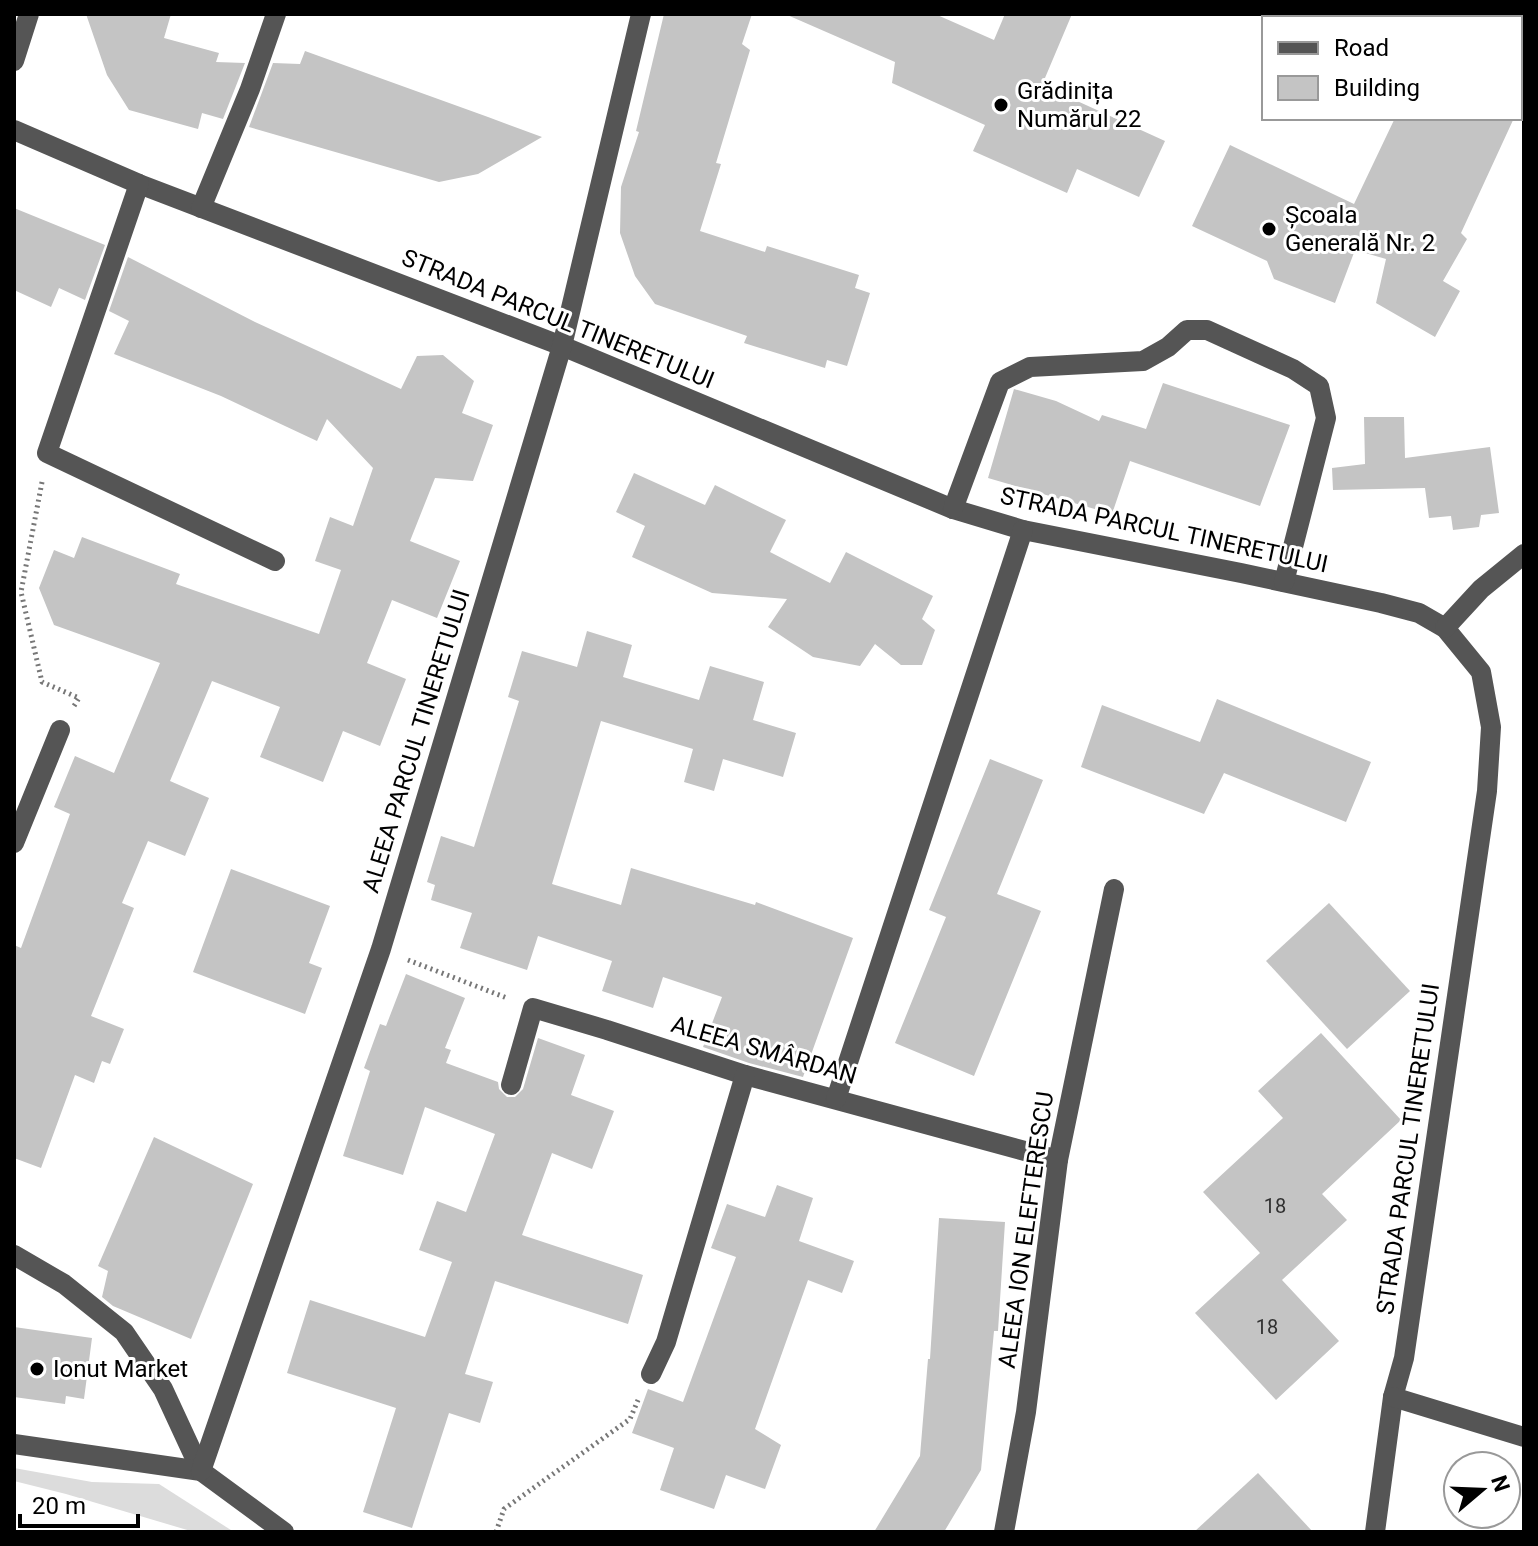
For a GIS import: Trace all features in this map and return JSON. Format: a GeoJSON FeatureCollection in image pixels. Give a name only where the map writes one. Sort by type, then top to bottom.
{"type":"FeatureCollection","features":[{"type":"Feature","properties":{"kind":"street"},"geometry":{"type":"LineString","coordinates":[[14,61],[29,14]]}},
{"type":"Feature","properties":{"kind":"street"},"geometry":{"type":"LineString","coordinates":[[201,208],[250,89],[276,14]]}},
{"type":"Feature","properties":{"kind":"street","name":"ALEEA PARCUL TINERETULUI"},"geometry":{"type":"LineString","coordinates":[[201,1471],[381,949],[562,346],[641,14]]}},
{"type":"Feature","properties":{"kind":"street","name":"STRADA PARCUL TINERETULUI"},"geometry":{"type":"LineString","coordinates":[[14,130],[139,184],[562,346],[953,509],[1023,530],[1284,582],[1419,613],[1445,628],[1481,672],[1491,727],[1487,791],[1404,1358],[1393,1397],[1375,1532]]}},
{"type":"Feature","properties":{"kind":"street"},"geometry":{"type":"LineString","coordinates":[[139,184],[47,453],[275,561]]}},
{"type":"Feature","properties":{"kind":"street"},"geometry":{"type":"LineString","coordinates":[[953,509],[1000,382],[1030,367],[1143,361],[1168,347],[1187,330],[1207,330],[1293,369],[1319,386],[1326,418],[1284,582]]}},
{"type":"Feature","properties":{"kind":"street"},"geometry":{"type":"LineString","coordinates":[[836,1099],[1023,530]]}},
{"type":"Feature","properties":{"kind":"street"},"geometry":{"type":"LineString","coordinates":[[1445,628],[1481,589],[1524,554]]}},
{"type":"Feature","properties":{"kind":"street"},"geometry":{"type":"LineString","coordinates":[[14,843],[60,730]]}},
{"type":"Feature","properties":{"kind":"street","name":"ALEEA ION ELEFTERESCU"},"geometry":{"type":"LineString","coordinates":[[1004,1532],[1026,1412],[1058,1160],[1114,889]]}},
{"type":"Feature","properties":{"kind":"street"},"geometry":{"type":"LineString","coordinates":[[511,1085],[533,1008]]}},
{"type":"Feature","properties":{"kind":"street","name":"ALEEA SMÂRDAN"},"geometry":{"type":"LineString","coordinates":[[533,1008],[745,1075],[1058,1160]]}},
{"type":"Feature","properties":{"kind":"street"},"geometry":{"type":"LineString","coordinates":[[651,1374],[666,1342],[745,1075]]}},
{"type":"Feature","properties":{"kind":"street"},"geometry":{"type":"LineString","coordinates":[[14,1255],[64,1284],[124,1332],[163,1389],[201,1471]]}},
{"type":"Feature","properties":{"kind":"street"},"geometry":{"type":"LineString","coordinates":[[1393,1397],[1524,1437]]}},
{"type":"Feature","properties":{"kind":"street"},"geometry":{"type":"LineString","coordinates":[[14,1444],[201,1471],[284,1532]]}},
{"type":"Feature","properties":{"kind":"path"},"geometry":{"type":"LineString","coordinates":[[47,453],[21,592],[42,682],[79,698],[60,730]]}},
{"type":"Feature","properties":{"kind":"path"},"geometry":{"type":"LineString","coordinates":[[381,949],[533,1008]]}},
{"type":"Feature","properties":{"kind":"path"},"geometry":{"type":"LineString","coordinates":[[496,1532],[504,1509],[630,1419],[651,1374]]}},
{"type":"Feature","properties":{"kind":"shaded area"},"geometry":{"type":"Polygon","coordinates":[[[14,1468],[92,1482],[159,1484],[234,1532],[194,1532],[14,1481],[14,1468]]]}},
{"type":"Feature","properties":{"kind":"building"},"geometry":{"type":"Polygon","coordinates":[[[86,14],[171,14],[164,38],[219,53],[216,62],[245,63],[223,119],[202,113],[198,129],[129,110],[107,75],[86,14]]]}},
{"type":"Feature","properties":{"kind":"building"},"geometry":{"type":"Polygon","coordinates":[[[664,14],[752,14],[742,44],[750,50],[716,163],[721,164],[700,231],[765,252],[767,246],[859,275],[855,288],[870,293],[847,366],[827,360],[825,368],[744,343],[747,336],[655,304],[635,276],[620,233],[621,187],[639,132],[636,131],[664,14]]]}},
{"type":"Feature","properties":{"kind":"building","name":"Grădinița Numărul 22"},"geometry":{"type":"Polygon","coordinates":[[[785,14],[935,14],[994,40],[1005,14],[1072,14],[1042,85],[1165,141],[1139,197],[1077,169],[1067,193],[973,151],[985,125],[892,83],[895,62],[785,14]]]}},
{"type":"Feature","properties":{"kind":"building"},"geometry":{"type":"Polygon","coordinates":[[[305,51],[542,137],[478,174],[439,182],[249,127],[273,63],[300,64],[305,51]]]}},
{"type":"Feature","properties":{"kind":"building","name":"Școala Generală Nr. 2"},"geometry":{"type":"Polygon","coordinates":[[[1394,120],[1513,120],[1461,233],[1467,239],[1443,281],[1460,291],[1435,337],[1376,303],[1386,259],[1355,250],[1335,303],[1274,279],[1267,261],[1192,226],[1230,145],[1354,204],[1394,120]]]}},
{"type":"Feature","properties":{"kind":"building"},"geometry":{"type":"Polygon","coordinates":[[[14,208],[105,245],[85,300],[59,288],[51,307],[14,290],[14,208]]]}},
{"type":"Feature","properties":{"kind":"building"},"geometry":{"type":"Polygon","coordinates":[[[128,257],[255,322],[401,389],[417,356],[443,355],[474,381],[462,413],[493,425],[473,481],[435,478],[410,541],[460,561],[437,618],[392,600],[367,663],[406,679],[380,746],[343,731],[323,782],[260,757],[280,707],[212,681],[170,781],[209,798],[185,856],[148,841],[122,903],[134,908],[91,1016],[124,1029],[110,1064],[102,1061],[94,1083],[75,1075],[41,1168],[14,1158],[14,945],[21,948],[70,814],[54,807],[75,756],[114,773],[160,663],[54,625],[39,588],[54,550],[74,558],[82,537],[180,574],[176,584],[319,634],[341,570],[315,561],[330,517],[353,526],[373,468],[327,419],[317,441],[221,396],[114,354],[129,321],[109,311],[128,257]]]}},
{"type":"Feature","properties":{"kind":"building"},"geometry":{"type":"Polygon","coordinates":[[[1163,383],[1290,425],[1260,506],[1130,461],[1112,514],[988,478],[1014,389],[1056,401],[1099,421],[1102,415],[1146,429],[1163,383]]]}},
{"type":"Feature","properties":{"kind":"building"},"geometry":{"type":"Polygon","coordinates":[[[1364,417],[1404,417],[1405,458],[1490,447],[1499,513],[1481,515],[1479,527],[1453,530],[1451,516],[1429,518],[1425,488],[1333,490],[1332,468],[1365,464],[1364,417]]]}},
{"type":"Feature","properties":{"kind":"building"},"geometry":{"type":"Polygon","coordinates":[[[634,473],[705,505],[715,485],[786,520],[770,552],[830,583],[846,552],[933,596],[922,619],[935,630],[922,665],[901,665],[875,644],[860,666],[813,657],[768,627],[787,599],[712,593],[632,557],[645,526],[616,512],[634,473]]]}},
{"type":"Feature","properties":{"kind":"building"},"geometry":{"type":"Polygon","coordinates":[[[587,631],[632,645],[623,677],[699,700],[710,666],[764,682],[753,720],[796,733],[783,777],[723,759],[714,791],[684,782],[693,749],[601,721],[552,884],[621,905],[631,868],[755,905],[756,902],[853,938],[803,1077],[703,1047],[722,997],[663,977],[653,1008],[602,991],[612,961],[538,936],[527,970],[460,948],[472,913],[431,900],[435,885],[427,882],[441,836],[474,847],[519,701],[508,697],[522,651],[577,667],[587,631]]]}},
{"type":"Feature","properties":{"kind":"building"},"geometry":{"type":"Polygon","coordinates":[[[1217,699],[1371,762],[1346,822],[1224,773],[1204,814],[1081,767],[1102,705],[1200,742],[1217,699]]]}},
{"type":"Feature","properties":{"kind":"building"},"geometry":{"type":"Polygon","coordinates":[[[990,759],[1043,780],[997,894],[1041,911],[974,1076],[895,1043],[946,917],[929,910],[990,759]]]}},
{"type":"Feature","properties":{"kind":"building"},"geometry":{"type":"Polygon","coordinates":[[[231,869],[330,906],[309,963],[322,968],[305,1014],[193,972],[231,869]]]}},
{"type":"Feature","properties":{"kind":"building"},"geometry":{"type":"Polygon","coordinates":[[[1329,903],[1410,991],[1347,1049],[1266,961],[1329,903]]]}},
{"type":"Feature","properties":{"kind":"building"},"geometry":{"type":"Polygon","coordinates":[[[406,974],[465,998],[445,1048],[451,1050],[446,1063],[498,1082],[499,1089],[507,1097],[515,1097],[523,1089],[538,1038],[585,1055],[571,1095],[614,1111],[592,1169],[552,1153],[522,1235],[643,1275],[628,1324],[495,1281],[465,1374],[493,1382],[480,1423],[449,1413],[412,1528],[363,1512],[396,1408],[287,1373],[310,1300],[425,1337],[452,1262],[419,1250],[437,1201],[466,1212],[495,1134],[425,1107],[403,1175],[343,1156],[370,1071],[364,1068],[380,1024],[386,1026],[406,974]]]}},
{"type":"Feature","properties":{"kind":"building"},"geometry":{"type":"Polygon","coordinates":[[[1321,1033],[1401,1120],[1322,1194],[1347,1220],[1282,1280],[1339,1341],[1276,1400],[1195,1313],[1260,1253],[1203,1192],[1283,1118],[1258,1091],[1321,1033]]]}},
{"type":"Feature","properties":{"kind":"building"},"geometry":{"type":"Polygon","coordinates":[[[154,1137],[253,1184],[191,1339],[113,1306],[102,1297],[108,1271],[98,1266],[154,1137]]]}},
{"type":"Feature","properties":{"kind":"building"},"geometry":{"type":"Polygon","coordinates":[[[777,1185],[813,1198],[799,1241],[854,1261],[842,1293],[808,1280],[755,1429],[781,1445],[765,1489],[726,1475],[714,1509],[660,1490],[674,1448],[632,1433],[648,1389],[683,1402],[736,1257],[711,1248],[727,1204],[765,1217],[777,1185]]]}},
{"type":"Feature","properties":{"kind":"building"},"geometry":{"type":"Polygon","coordinates":[[[939,1218],[1005,1222],[998,1331],[994,1331],[981,1470],[944,1532],[874,1532],[920,1456],[939,1218]]]}},
{"type":"Feature","properties":{"kind":"building"},"geometry":{"type":"Polygon","coordinates":[[[14,1327],[92,1338],[84,1399],[66,1396],[65,1404],[14,1397],[14,1327]]]}},
{"type":"Feature","properties":{"kind":"building"},"geometry":{"type":"Polygon","coordinates":[[[1258,1473],[1313,1532],[1194,1532],[1258,1473]]]}},
{"type":"Feature","properties":{"kind":"place","name":"Grădinița Numărul 22"},"geometry":{"type":"Point","coordinates":[1001,105]}},
{"type":"Feature","properties":{"kind":"place","name":"Școala Generală Nr. 2"},"geometry":{"type":"Point","coordinates":[1269,229]}},
{"type":"Feature","properties":{"kind":"place","name":"Ionut Market"},"geometry":{"type":"Point","coordinates":[37,1369]}}]}
